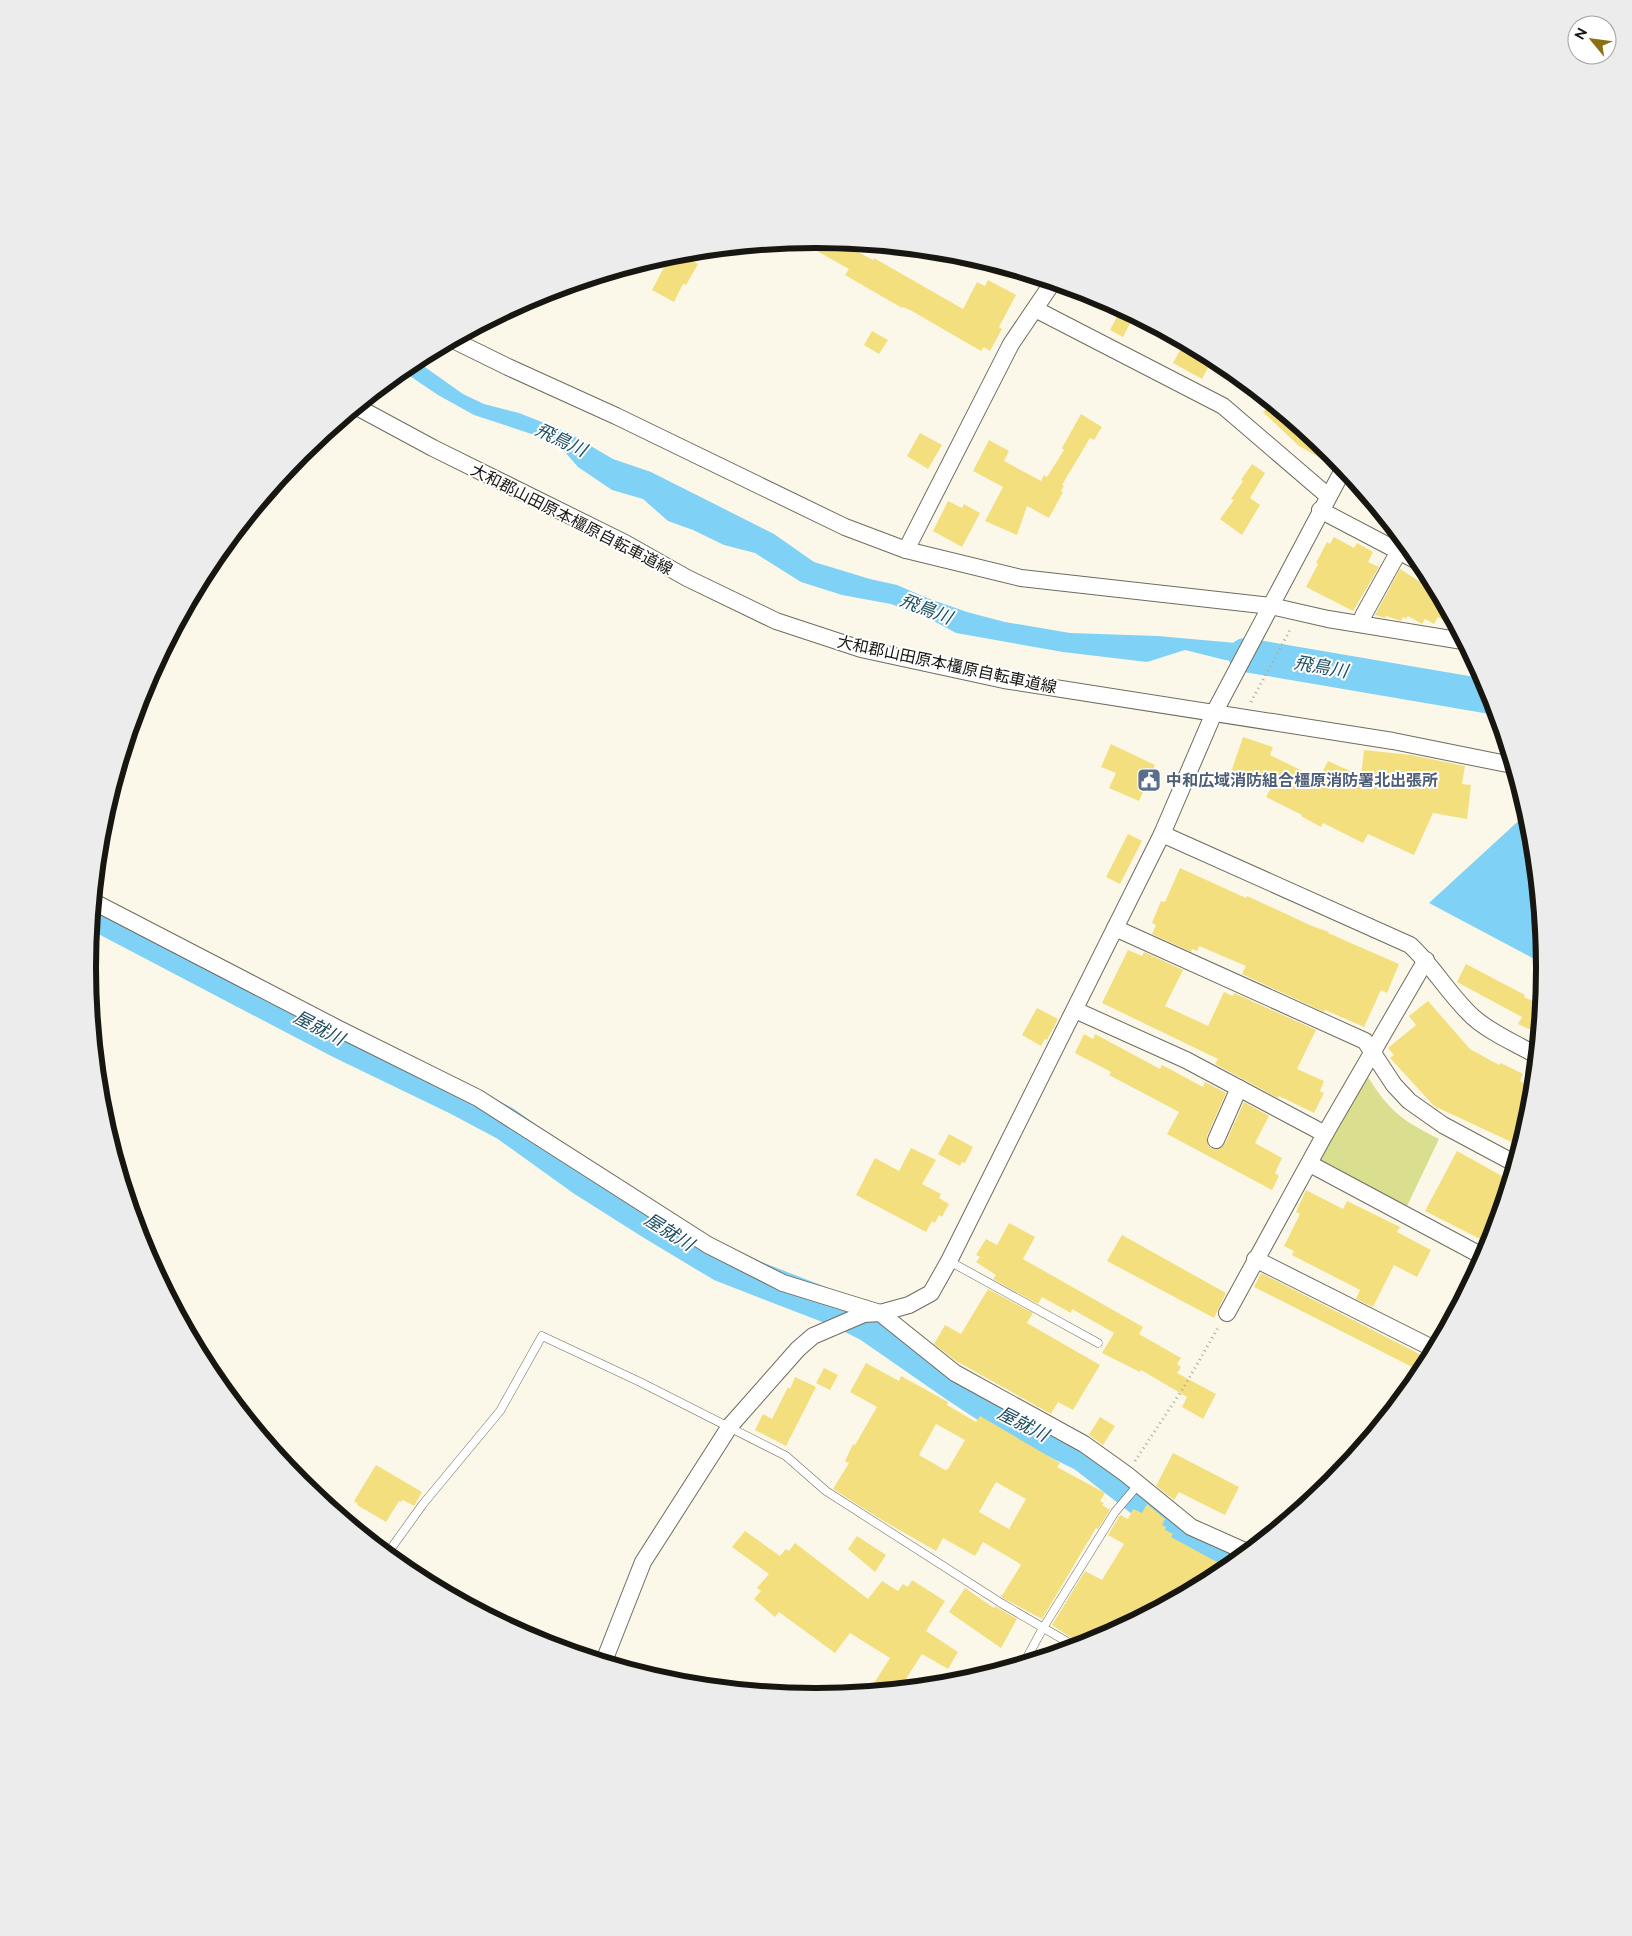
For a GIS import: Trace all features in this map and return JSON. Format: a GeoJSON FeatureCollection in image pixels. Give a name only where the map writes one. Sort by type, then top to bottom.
{"type":"FeatureCollection","features":[{"type":"Feature","properties":{"kind":"street"},"geometry":{"type":"LineString","coordinates":[[906,550],[1010,344],[1050,287]]}},
{"type":"Feature","properties":{"kind":"street"},"geometry":{"type":"LineString","coordinates":[[1035,309],[1223,406],[1324,503],[1404,554]]}},
{"type":"Feature","properties":{"kind":"street"},"geometry":{"type":"LineString","coordinates":[[459,343],[616,416],[845,527],[906,550],[1021,578],[1328,620],[1457,640]]}},
{"type":"Feature","properties":{"kind":"street","name":"大和郡山田原本橿原自転車道線"},"geometry":{"type":"LineString","coordinates":[[363,409],[433,448],[625,543],[687,578],[776,621],[861,649],[1004,680],[1216,708],[1506,764]]}},
{"type":"Feature","properties":{"kind":"street"},"geometry":{"type":"LineString","coordinates":[[606,1656],[643,1562],[730,1426],[798,1349],[813,1336],[857,1317],[909,1306],[931,1293],[949,1261],[1162,834],[1216,708],[1340,475]]}},
{"type":"Feature","properties":{"kind":"street"},"geometry":{"type":"LineString","coordinates":[[1363,616],[1399,551]]}},
{"type":"Feature","properties":{"kind":"street"},"geometry":{"type":"LineString","coordinates":[[1162,834],[1410,945],[1426,960],[1451,994],[1474,1018],[1489,1029],[1531,1052]]}},
{"type":"Feature","properties":{"kind":"street"},"geometry":{"type":"LineString","coordinates":[[99,905],[337,1028],[478,1098],[708,1245],[783,1283],[880,1313],[955,1373],[1084,1444],[1131,1487],[1191,1527],[1240,1549]]}},
{"type":"Feature","properties":{"kind":"street"},"geometry":{"type":"LineString","coordinates":[[1115,928],[1365,1041],[1394,1085],[1408,1101],[1425,1114],[1509,1160]]}},
{"type":"Feature","properties":{"kind":"street"},"geometry":{"type":"LineString","coordinates":[[1227,1313],[1325,1134],[1426,960]]}},
{"type":"Feature","properties":{"kind":"street"},"geometry":{"type":"LineString","coordinates":[[1075,1010],[1186,1060],[1325,1134]]}},
{"type":"Feature","properties":{"kind":"street"},"geometry":{"type":"LineString","coordinates":[[1216,1140],[1239,1088]]}},
{"type":"Feature","properties":{"kind":"street"},"geometry":{"type":"LineString","coordinates":[[1310,1164],[1477,1253]]}},
{"type":"Feature","properties":{"kind":"street"},"geometry":{"type":"LineString","coordinates":[[1255,1259],[1428,1346]]}},
{"type":"Feature","properties":{"kind":"lane"},"geometry":{"type":"LineString","coordinates":[[949,1261],[1098,1343]]}},
{"type":"Feature","properties":{"kind":"lane"},"geometry":{"type":"LineString","coordinates":[[391,1548],[422,1504],[500,1411],[542,1336],[730,1426],[786,1456],[826,1491],[1067,1642]]}},
{"type":"Feature","properties":{"kind":"lane"},"geometry":{"type":"LineString","coordinates":[[1028,1655],[1043,1628],[1131,1487]]}},
{"type":"Feature","properties":{"kind":"path"},"geometry":{"type":"LineString","coordinates":[[1247,709],[1294,624]]}},
{"type":"Feature","properties":{"kind":"path"},"geometry":{"type":"LineString","coordinates":[[1131,1487],[1184,1387],[1227,1313]]}},
{"type":"Feature","properties":{"kind":"green space"},"geometry":{"type":"Polygon","coordinates":[[[1366,1074],[1389,1106],[1405,1120],[1439,1139],[1407,1206],[1317,1161],[1366,1074]]]}},
{"type":"Feature","properties":{"kind":"water"},"geometry":{"type":"Polygon","coordinates":[[[423,366],[463,394],[484,404],[519,413],[567,432],[613,459],[651,472],[774,534],[814,562],[897,585],[967,612],[1005,622],[1070,633],[1158,636],[1236,643],[1284,653],[1297,673],[1278,667],[1225,660],[1185,650],[1147,662],[1063,652],[956,633],[932,620],[891,604],[842,595],[801,582],[755,553],[724,545],[693,530],[668,521],[643,499],[612,490],[578,467],[556,442],[474,415],[438,395],[409,375],[423,366]]]}},
{"type":"Feature","properties":{"kind":"water"},"geometry":{"type":"Polygon","coordinates":[[[1520,819],[1530,874],[1536,960],[1429,903],[1520,819]]]}},
{"type":"Feature","properties":{"kind":"building"},"geometry":{"type":"Polygon","coordinates":[[[812,248],[853,250],[873,260],[874,258],[963,309],[977,282],[985,286],[988,280],[1016,295],[999,327],[1002,329],[990,351],[984,347],[981,351],[845,275],[849,269],[812,248]]]}},
{"type":"Feature","properties":{"kind":"building"},"geometry":{"type":"Polygon","coordinates":[[[690,260],[698,264],[686,285],[683,284],[674,302],[652,290],[665,265],[690,260]]]}},
{"type":"Feature","properties":{"kind":"building"},"geometry":{"type":"Polygon","coordinates":[[[1118,315],[1131,321],[1123,337],[1110,330],[1118,315]]]}},
{"type":"Feature","properties":{"kind":"building"},"geometry":{"type":"Polygon","coordinates":[[[872,331],[888,340],[879,354],[864,345],[872,331]]]}},
{"type":"Feature","properties":{"kind":"building"},"geometry":{"type":"Polygon","coordinates":[[[1181,348],[1209,366],[1202,379],[1173,363],[1181,348]]]}},
{"type":"Feature","properties":{"kind":"building"},"geometry":{"type":"Polygon","coordinates":[[[1267,408],[1291,427],[1329,463],[1299,446],[1263,412],[1267,408]]]}},
{"type":"Feature","properties":{"kind":"building"},"geometry":{"type":"Polygon","coordinates":[[[1081,414],[1102,427],[1094,440],[1090,438],[1062,485],[1064,486],[1061,491],[1063,492],[1049,518],[1027,506],[1017,535],[985,521],[1003,487],[973,471],[989,440],[1009,451],[1004,461],[1041,481],[1044,475],[1047,477],[1064,450],[1062,448],[1081,414]]]}},
{"type":"Feature","properties":{"kind":"building"},"geometry":{"type":"Polygon","coordinates":[[[920,433],[942,445],[928,469],[907,456],[920,433]]]}},
{"type":"Feature","properties":{"kind":"building"},"geometry":{"type":"Polygon","coordinates":[[[1252,464],[1265,473],[1250,498],[1260,505],[1242,535],[1220,519],[1234,500],[1231,499],[1252,464]]]}},
{"type":"Feature","properties":{"kind":"building"},"geometry":{"type":"Polygon","coordinates":[[[948,501],[962,508],[964,504],[980,513],[962,547],[933,531],[948,501]]]}},
{"type":"Feature","properties":{"kind":"building"},"geometry":{"type":"Polygon","coordinates":[[[1334,537],[1354,548],[1357,543],[1373,552],[1368,562],[1379,567],[1353,611],[1306,587],[1327,542],[1330,544],[1334,537]]]}},
{"type":"Feature","properties":{"kind":"building"},"geometry":{"type":"Polygon","coordinates":[[[1400,569],[1427,588],[1447,623],[1438,617],[1434,624],[1425,619],[1422,624],[1408,616],[1406,619],[1403,617],[1401,621],[1375,615],[1400,569]]]}},
{"type":"Feature","properties":{"kind":"building"},"geometry":{"type":"Polygon","coordinates":[[[1243,737],[1273,747],[1270,755],[1319,779],[1328,761],[1361,776],[1364,750],[1411,755],[1465,766],[1462,784],[1471,785],[1467,819],[1433,813],[1414,855],[1368,834],[1363,843],[1323,823],[1321,827],[1266,797],[1271,788],[1230,775],[1243,737]]]}},
{"type":"Feature","properties":{"kind":"building"},"geometry":{"type":"Polygon","coordinates":[[[1111,744],[1155,765],[1139,801],[1109,788],[1116,773],[1101,767],[1111,744]]]}},
{"type":"Feature","properties":{"kind":"building"},"geometry":{"type":"Polygon","coordinates":[[[1128,834],[1142,841],[1120,884],[1106,877],[1128,834]]]}},
{"type":"Feature","properties":{"kind":"building"},"geometry":{"type":"Polygon","coordinates":[[[1180,868],[1399,964],[1387,993],[1381,990],[1364,1027],[1325,1010],[1324,1012],[1242,974],[1246,966],[1199,946],[1197,951],[1192,949],[1191,952],[1152,934],[1156,925],[1152,923],[1161,901],[1165,902],[1180,868]]]}},
{"type":"Feature","properties":{"kind":"building"},"geometry":{"type":"Polygon","coordinates":[[[1128,950],[1142,956],[1144,952],[1183,970],[1165,1006],[1208,1026],[1224,992],[1233,996],[1234,993],[1316,1030],[1297,1069],[1324,1081],[1320,1091],[1324,1093],[1314,1113],[1279,1096],[1278,1098],[1215,1064],[1218,1059],[1102,1003],[1128,950]]]}},
{"type":"Feature","properties":{"kind":"building"},"geometry":{"type":"Polygon","coordinates":[[[1466,964],[1525,995],[1524,997],[1535,1002],[1533,1031],[1518,1024],[1522,1017],[1457,982],[1466,964]]]}},
{"type":"Feature","properties":{"kind":"building"},"geometry":{"type":"Polygon","coordinates":[[[1428,1001],[1470,1049],[1499,1065],[1501,1063],[1523,1074],[1520,1081],[1526,1084],[1514,1143],[1434,1106],[1390,1058],[1394,1055],[1388,1048],[1416,1025],[1409,1016],[1428,1001]]]}},
{"type":"Feature","properties":{"kind":"building"},"geometry":{"type":"Polygon","coordinates":[[[1037,1008],[1058,1019],[1047,1040],[1045,1039],[1041,1046],[1022,1035],[1037,1008]]]}},
{"type":"Feature","properties":{"kind":"building"},"geometry":{"type":"Polygon","coordinates":[[[1084,1034],[1093,1039],[1095,1034],[1160,1069],[1162,1065],[1203,1087],[1205,1082],[1226,1093],[1207,1136],[1208,1145],[1212,1149],[1221,1148],[1225,1144],[1244,1102],[1269,1116],[1255,1143],[1282,1158],[1275,1173],[1279,1176],[1272,1190],[1167,1134],[1179,1112],[1109,1075],[1111,1072],[1075,1053],[1084,1034]]]}},
{"type":"Feature","properties":{"kind":"building"},"geometry":{"type":"Polygon","coordinates":[[[949,1134],[973,1147],[965,1163],[962,1162],[960,1166],[938,1154],[949,1134]]]}},
{"type":"Feature","properties":{"kind":"building"},"geometry":{"type":"Polygon","coordinates":[[[911,1148],[936,1160],[922,1184],[941,1194],[939,1198],[949,1204],[942,1217],[939,1215],[935,1223],[932,1221],[926,1232],[856,1195],[875,1158],[899,1171],[911,1148]]]}},
{"type":"Feature","properties":{"kind":"building"},"geometry":{"type":"Polygon","coordinates":[[[1457,1151],[1504,1177],[1482,1240],[1425,1211],[1457,1151]]]}},
{"type":"Feature","properties":{"kind":"building"},"geometry":{"type":"Polygon","coordinates":[[[1306,1190],[1343,1209],[1347,1201],[1400,1227],[1397,1232],[1431,1250],[1417,1277],[1394,1265],[1373,1307],[1356,1299],[1360,1290],[1292,1255],[1294,1251],[1284,1246],[1300,1214],[1296,1212],[1306,1190]]]}},
{"type":"Feature","properties":{"kind":"building"},"geometry":{"type":"Polygon","coordinates":[[[1009,1223],[1035,1237],[1023,1259],[1143,1327],[1139,1334],[1181,1358],[1177,1364],[1181,1367],[1177,1373],[1216,1394],[1203,1419],[1182,1407],[1187,1397],[1141,1370],[1140,1372],[1102,1353],[1114,1333],[1072,1309],[1071,1313],[1042,1297],[1038,1304],[993,1279],[996,1275],[976,1262],[980,1257],[976,1255],[986,1239],[997,1245],[1009,1223]]]}},
{"type":"Feature","properties":{"kind":"building"},"geometry":{"type":"Polygon","coordinates":[[[1122,1235],[1226,1293],[1214,1318],[1107,1261],[1122,1235]]]}},
{"type":"Feature","properties":{"kind":"building"},"geometry":{"type":"Polygon","coordinates":[[[1261,1273],[1422,1355],[1414,1368],[1254,1287],[1261,1273]]]}},
{"type":"Feature","properties":{"kind":"building"},"geometry":{"type":"Polygon","coordinates":[[[988,1289],[1033,1313],[1027,1323],[1100,1365],[1073,1410],[1058,1402],[1051,1414],[956,1361],[934,1344],[945,1325],[961,1334],[988,1289]]]}},
{"type":"Feature","properties":{"kind":"building"},"geometry":{"type":"Polygon","coordinates":[[[866,1363],[899,1381],[901,1376],[948,1402],[947,1405],[976,1422],[980,1416],[1060,1463],[1057,1467],[1105,1493],[1100,1501],[1104,1503],[1102,1505],[1110,1510],[1098,1529],[1096,1528],[1042,1619],[1001,1597],[1021,1565],[1017,1562],[983,1542],[975,1556],[943,1538],[936,1551],[833,1489],[849,1463],[845,1461],[853,1444],[855,1445],[877,1407],[850,1392],[866,1363]],[[936,1424],[919,1455],[945,1470],[948,1469],[965,1440],[936,1424]],[[996,1482],[979,1512],[1009,1529],[1026,1499],[996,1482]]]}},
{"type":"Feature","properties":{"kind":"building"},"geometry":{"type":"Polygon","coordinates":[[[824,1368],[838,1375],[830,1390],[816,1383],[824,1368]]]}},
{"type":"Feature","properties":{"kind":"building"},"geometry":{"type":"Polygon","coordinates":[[[795,1377],[816,1387],[786,1446],[755,1430],[763,1414],[772,1419],[795,1377]]]}},
{"type":"Feature","properties":{"kind":"building"},"geometry":{"type":"Polygon","coordinates":[[[1100,1417],[1115,1426],[1103,1445],[1089,1435],[1100,1417]]]}},
{"type":"Feature","properties":{"kind":"building"},"geometry":{"type":"Polygon","coordinates":[[[1173,1453],[1239,1487],[1225,1515],[1179,1492],[1174,1500],[1156,1486],[1173,1453]]]}},
{"type":"Feature","properties":{"kind":"building"},"geometry":{"type":"Polygon","coordinates":[[[376,1465],[422,1492],[414,1506],[403,1500],[399,1501],[386,1522],[357,1505],[354,1501],[376,1465]]]}},
{"type":"Feature","properties":{"kind":"building"},"geometry":{"type":"Polygon","coordinates":[[[1147,1504],[1165,1519],[1162,1525],[1166,1527],[1165,1530],[1173,1534],[1171,1537],[1220,1563],[1176,1591],[1134,1614],[1074,1640],[1052,1625],[1085,1571],[1102,1580],[1124,1544],[1108,1535],[1120,1515],[1128,1519],[1133,1509],[1142,1513],[1147,1504]]]}},
{"type":"Feature","properties":{"kind":"building"},"geometry":{"type":"Polygon","coordinates":[[[745,1531],[780,1556],[786,1549],[789,1551],[795,1543],[868,1599],[882,1581],[898,1591],[903,1584],[908,1587],[912,1580],[945,1601],[926,1631],[958,1652],[948,1669],[922,1654],[904,1683],[873,1685],[890,1658],[850,1633],[835,1653],[779,1612],[775,1617],[754,1599],[761,1591],[757,1588],[769,1574],[732,1547],[745,1531]]]}},
{"type":"Feature","properties":{"kind":"building"},"geometry":{"type":"Polygon","coordinates":[[[857,1536],[886,1555],[875,1572],[848,1549],[857,1536]]]}},
{"type":"Feature","properties":{"kind":"building"},"geometry":{"type":"Polygon","coordinates":[[[965,1588],[994,1608],[995,1606],[1017,1619],[1001,1648],[949,1612],[965,1588]]]}},
{"type":"Feature","properties":{"kind":"waterway","name":"飛鳥川"},"geometry":{"type":"LineString","coordinates":[[1245,655],[1482,695]]}},
{"type":"Feature","properties":{"kind":"waterway","name":"屋就川"},"geometry":{"type":"LineString","coordinates":[[99,915],[341,1042],[506,1124],[584,1180],[722,1265],[841,1311],[869,1325],[995,1411],[1084,1455],[1184,1533],[1230,1556]]}},
{"type":"Feature","properties":{"kind":"place","name":"中和広域消防組合橿原消防署北出張所"},"geometry":{"type":"Point","coordinates":[1149,780]}}]}
